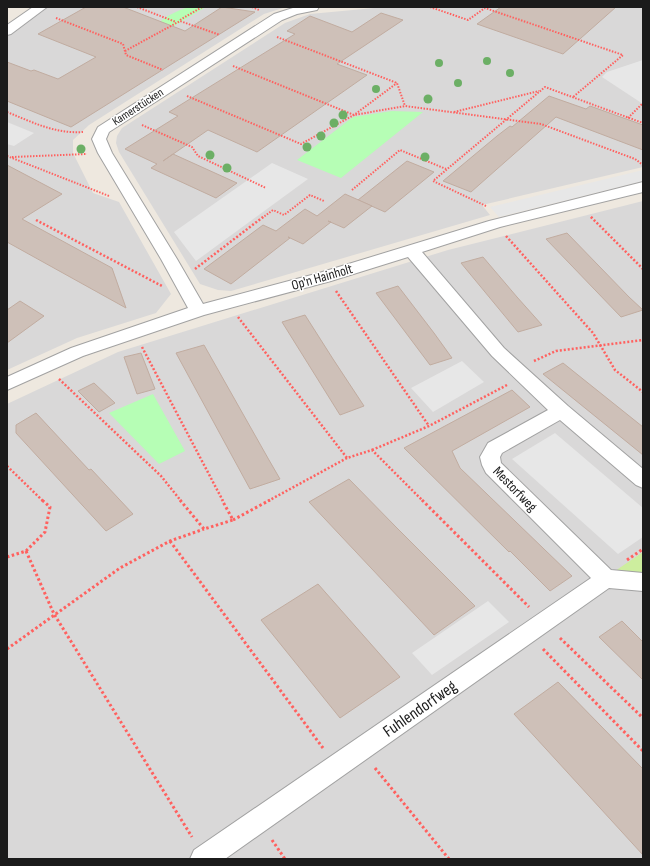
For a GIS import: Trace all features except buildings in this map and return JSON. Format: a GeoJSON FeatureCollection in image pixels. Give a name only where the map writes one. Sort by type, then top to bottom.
{"type":"FeatureCollection","features":[{"type":"Feature","properties":{"kind":"street"},"geometry":{"type":"LineString","coordinates":[[7,31],[41,7]]}},
{"type":"Feature","properties":{"kind":"street","name":"Kamerstücken"},"geometry":{"type":"LineString","coordinates":[[195,307],[105,153],[99,139],[103,130],[123,116],[278,17],[294,11],[313,7]]}},
{"type":"Feature","properties":{"kind":"street","name":"Op'n Hainholt"},"geometry":{"type":"LineString","coordinates":[[7,384],[77,352],[135,332],[195,307],[227,302],[325,277],[495,224],[643,187]]}},
{"type":"Feature","properties":{"kind":"street"},"geometry":{"type":"LineString","coordinates":[[411,250],[498,352],[519,373],[561,411],[643,480]]}},
{"type":"Feature","properties":{"kind":"street","name":"Mestorfweg"},"geometry":{"type":"LineString","coordinates":[[561,411],[495,448],[490,454],[489,461],[493,468],[606,579]]}},
{"type":"Feature","properties":{"kind":"street"},"geometry":{"type":"LineString","coordinates":[[606,579],[643,582]]}},
{"type":"Feature","properties":{"kind":"street","name":"Fuhlendorfweg"},"geometry":{"type":"LineString","coordinates":[[204,858],[537,629],[606,579]]}},
{"type":"Feature","properties":{"kind":"path"},"geometry":{"type":"LineString","coordinates":[[137,7],[177,22]]}},
{"type":"Feature","properties":{"kind":"path"},"geometry":{"type":"LineString","coordinates":[[125,51],[202,7]]}},
{"type":"Feature","properties":{"kind":"path"},"geometry":{"type":"LineString","coordinates":[[430,7],[468,20],[484,8],[623,55],[573,98]]}},
{"type":"Feature","properties":{"kind":"path"},"geometry":{"type":"LineString","coordinates":[[56,18],[123,44],[126,55],[183,78]]}},
{"type":"Feature","properties":{"kind":"path"},"geometry":{"type":"LineString","coordinates":[[180,20],[239,42]]}},
{"type":"Feature","properties":{"kind":"path"},"geometry":{"type":"LineString","coordinates":[[258,30],[397,83],[406,106]]}},
{"type":"Feature","properties":{"kind":"path"},"geometry":{"type":"LineString","coordinates":[[214,58],[354,115],[406,106],[541,124],[635,158],[643,165]]}},
{"type":"Feature","properties":{"kind":"path"},"geometry":{"type":"LineString","coordinates":[[168,88],[301,144],[354,115],[397,83]]}},
{"type":"Feature","properties":{"kind":"path"},"geometry":{"type":"LineString","coordinates":[[486,206],[433,181],[545,87],[643,123]]}},
{"type":"Feature","properties":{"kind":"path"},"geometry":{"type":"LineString","coordinates":[[452,112],[541,91]]}},
{"type":"Feature","properties":{"kind":"path"},"geometry":{"type":"LineString","coordinates":[[628,118],[643,103]]}},
{"type":"Feature","properties":{"kind":"path"},"geometry":{"type":"LineString","coordinates":[[7,112],[48,128],[74,133],[103,130]]}},
{"type":"Feature","properties":{"kind":"path"},"geometry":{"type":"LineString","coordinates":[[123,116],[192,147],[198,156],[266,188]]}},
{"type":"Feature","properties":{"kind":"path"},"geometry":{"type":"LineString","coordinates":[[352,190],[400,150],[446,169]]}},
{"type":"Feature","properties":{"kind":"path"},"geometry":{"type":"LineString","coordinates":[[8,156],[105,153]]}},
{"type":"Feature","properties":{"kind":"path"},"geometry":{"type":"LineString","coordinates":[[8,156],[120,200],[131,197]]}},
{"type":"Feature","properties":{"kind":"path"},"geometry":{"type":"LineString","coordinates":[[179,278],[190,273],[274,210],[284,215],[310,195],[324,201]]}},
{"type":"Feature","properties":{"kind":"path"},"geometry":{"type":"LineString","coordinates":[[578,204],[643,269]]}},
{"type":"Feature","properties":{"kind":"path"},"geometry":{"type":"LineString","coordinates":[[36,220],[195,307]]}},
{"type":"Feature","properties":{"kind":"path"},"geometry":{"type":"LineString","coordinates":[[495,224],[593,333],[615,370],[643,392]]}},
{"type":"Feature","properties":{"kind":"path"},"geometry":{"type":"LineString","coordinates":[[325,277],[429,426]]}},
{"type":"Feature","properties":{"kind":"path"},"geometry":{"type":"LineString","coordinates":[[227,302],[347,458]]}},
{"type":"Feature","properties":{"kind":"path"},"geometry":{"type":"LineString","coordinates":[[135,332],[233,520]]}},
{"type":"Feature","properties":{"kind":"path"},"geometry":{"type":"LineString","coordinates":[[7,649],[120,568],[170,540],[233,520],[347,458],[372,450],[429,426],[556,351],[643,340]]}},
{"type":"Feature","properties":{"kind":"path"},"geometry":{"type":"LineString","coordinates":[[46,366],[161,476],[204,529]]}},
{"type":"Feature","properties":{"kind":"path"},"geometry":{"type":"LineString","coordinates":[[372,450],[537,629],[643,752]]}},
{"type":"Feature","properties":{"kind":"path"},"geometry":{"type":"LineString","coordinates":[[7,466],[50,507],[45,532],[26,551],[7,557]]}},
{"type":"Feature","properties":{"kind":"path"},"geometry":{"type":"LineString","coordinates":[[170,540],[337,766]]}},
{"type":"Feature","properties":{"kind":"path"},"geometry":{"type":"LineString","coordinates":[[26,551],[54,614],[204,858]]}},
{"type":"Feature","properties":{"kind":"path"},"geometry":{"type":"LineString","coordinates":[[537,629],[643,718]]}},
{"type":"Feature","properties":{"kind":"path"},"geometry":{"type":"LineString","coordinates":[[360,750],[449,859]]}},
{"type":"Feature","properties":{"kind":"shaded area"},"geometry":{"type":"Polygon","coordinates":[[[45,7],[286,7],[264,14],[89,125],[73,140],[73,153],[93,193],[119,202],[171,294],[156,313],[77,338],[7,370],[7,36],[45,7]]]}},
{"type":"Feature","properties":{"kind":"shaded area"},"geometry":{"type":"Polygon","coordinates":[[[385,7],[643,7],[643,167],[482,205],[490,215],[231,291],[218,290],[200,284],[119,152],[116,143],[117,136],[122,128],[285,23],[310,14],[385,7]]]}},
{"type":"Feature","properties":{"kind":"shaded area"},"geometry":{"type":"Polygon","coordinates":[[[643,60],[643,104],[602,77],[607,72],[643,60]]]}},
{"type":"Feature","properties":{"kind":"shaded area"},"geometry":{"type":"Polygon","coordinates":[[[7,122],[34,133],[14,146],[7,144],[7,122]]]}},
{"type":"Feature","properties":{"kind":"shaded area"},"geometry":{"type":"Polygon","coordinates":[[[272,163],[308,179],[196,261],[174,232],[272,163]]]}},
{"type":"Feature","properties":{"kind":"shaded area"},"geometry":{"type":"Polygon","coordinates":[[[643,170],[643,181],[499,217],[490,207],[643,170]]]}},
{"type":"Feature","properties":{"kind":"shaded area"},"geometry":{"type":"Polygon","coordinates":[[[643,201],[643,859],[7,859],[7,404],[118,352],[448,250],[643,201]]]}},
{"type":"Feature","properties":{"kind":"shaded area"},"geometry":{"type":"Polygon","coordinates":[[[462,361],[484,382],[433,412],[411,388],[462,361]]]}},
{"type":"Feature","properties":{"kind":"shaded area"},"geometry":{"type":"Polygon","coordinates":[[[555,433],[643,508],[643,537],[618,554],[512,459],[555,433]]]}},
{"type":"Feature","properties":{"kind":"shaded area"},"geometry":{"type":"Polygon","coordinates":[[[488,601],[509,622],[432,675],[412,653],[488,601]]]}},
{"type":"Feature","properties":{"kind":"green space"},"geometry":{"type":"Polygon","coordinates":[[[189,7],[206,7],[125,55],[161,20],[189,7]]]}},
{"type":"Feature","properties":{"kind":"green space"},"geometry":{"type":"Polygon","coordinates":[[[392,111],[423,112],[341,178],[297,160],[353,117],[392,111]]]}},
{"type":"Feature","properties":{"kind":"green space"},"geometry":{"type":"Polygon","coordinates":[[[153,394],[185,451],[159,464],[109,413],[153,394]]]}},
{"type":"Feature","properties":{"kind":"green space"},"geometry":{"type":"Polygon","coordinates":[[[643,552],[643,573],[631,575],[615,571],[643,552]]]}}]}
